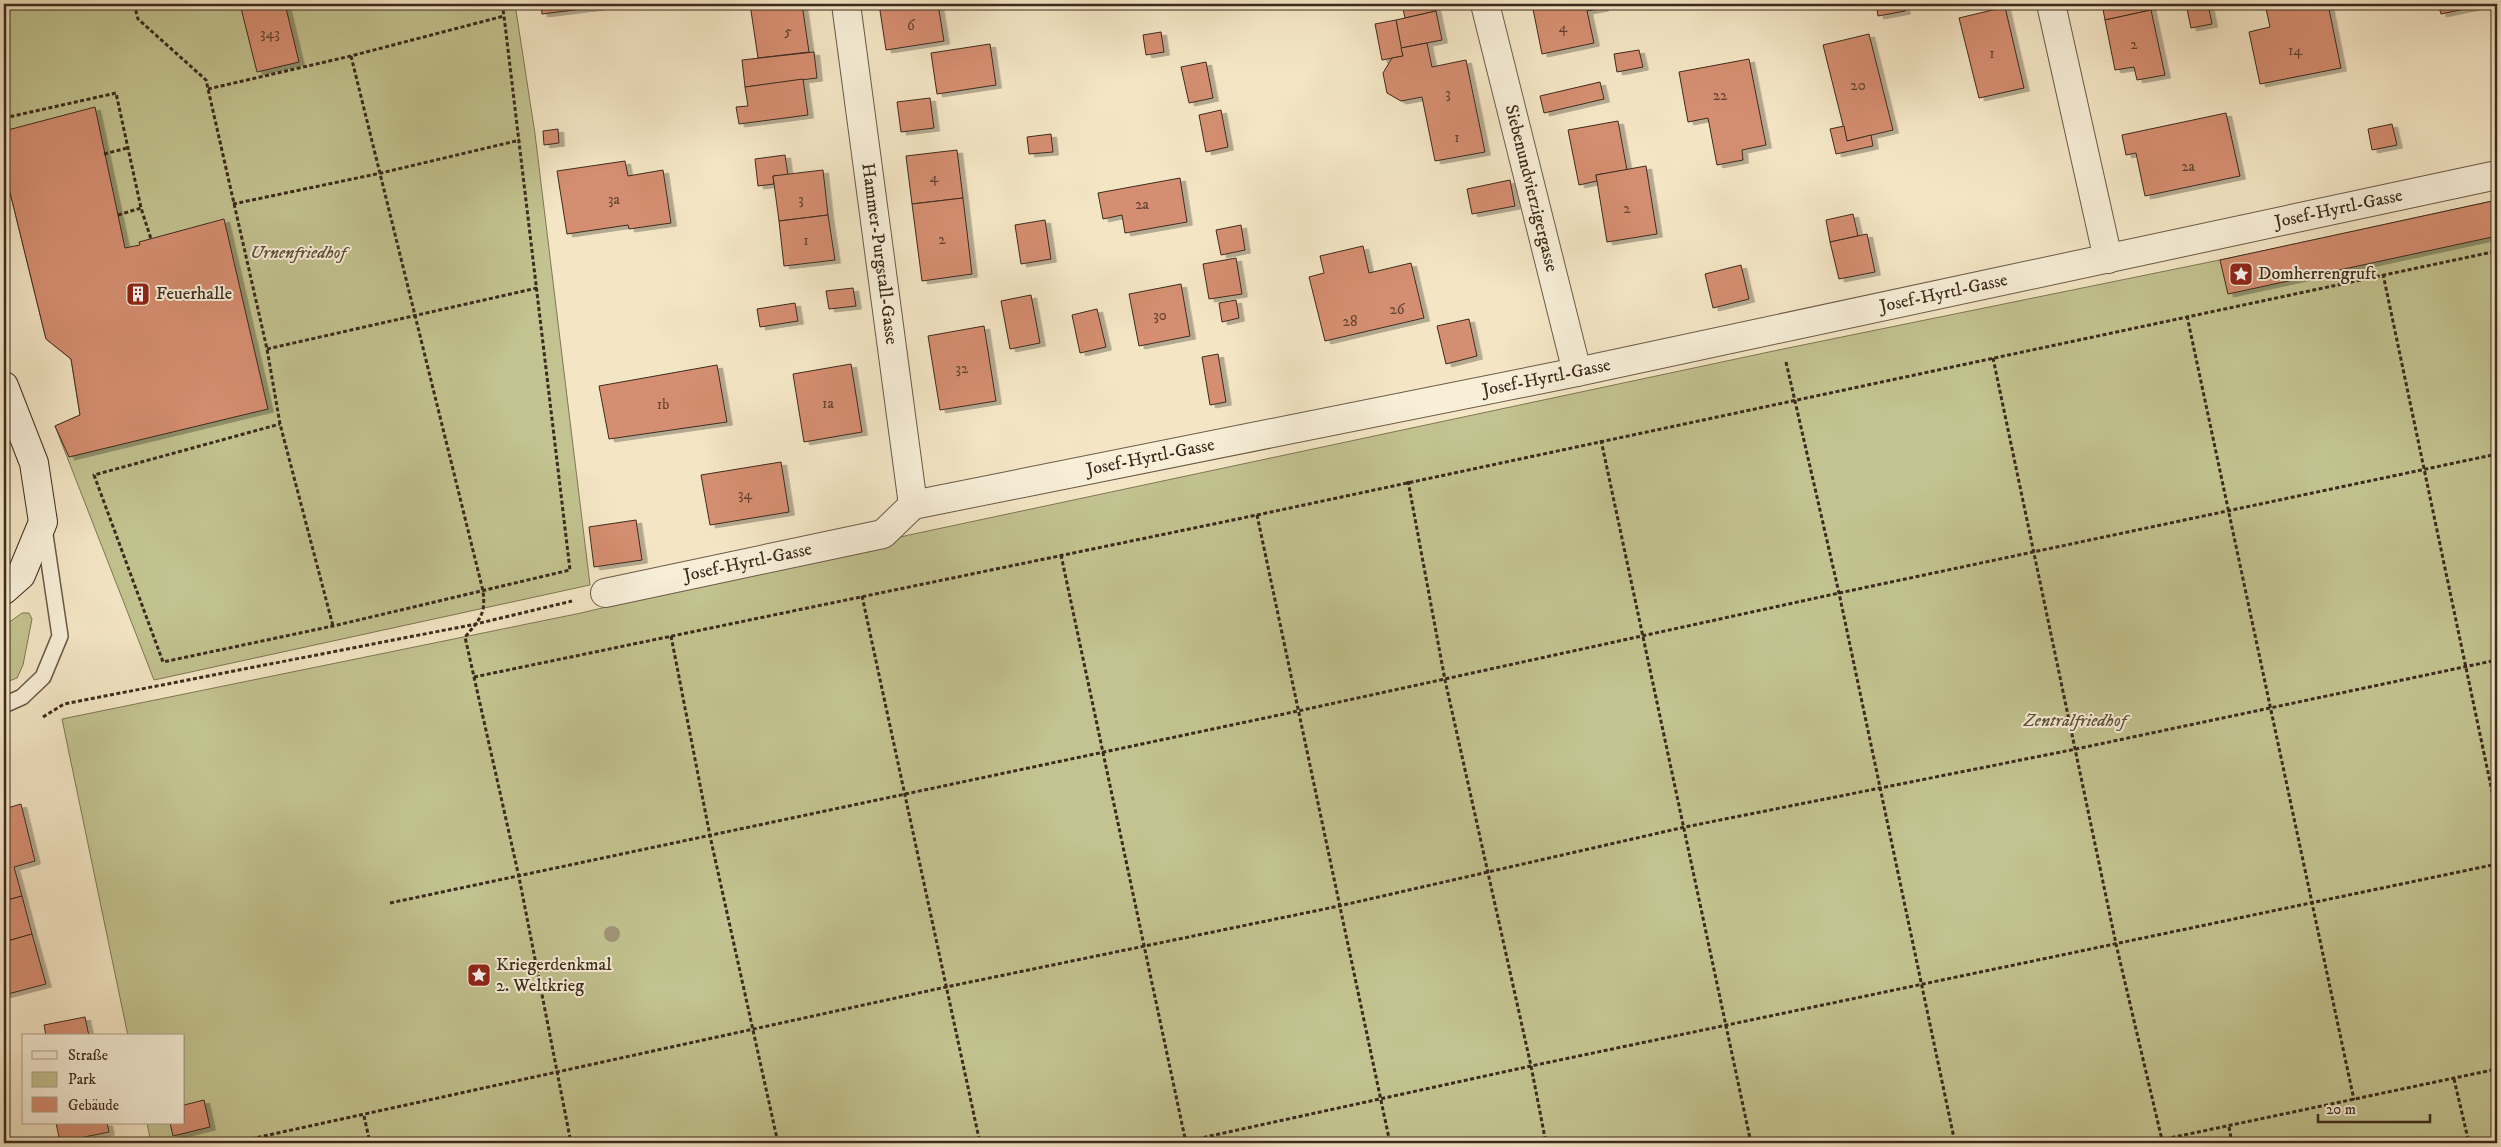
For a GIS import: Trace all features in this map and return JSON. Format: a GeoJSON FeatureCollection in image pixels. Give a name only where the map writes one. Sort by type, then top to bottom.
{"type":"FeatureCollection","features":[{"type":"Feature","properties":{"kind":"street","name":"Hammer-Purgstall-Gasse"},"geometry":{"type":"LineString","coordinates":[[846,4],[913,506]]}},
{"type":"Feature","properties":{"kind":"street","name":"Siebenundvierzigergasse"},"geometry":{"type":"LineString","coordinates":[[1485,4],[1578,372]]}},
{"type":"Feature","properties":{"kind":"street"},"geometry":{"type":"LineString","coordinates":[[2051,4],[2108,259]]}},
{"type":"Feature","properties":{"kind":"street","name":"Josef-Hyrtl-Gasse"},"geometry":{"type":"LineString","coordinates":[[605,593],[883,534],[913,506],[1578,372],[2497,175]]}},
{"type":"Feature","properties":{"kind":"street"},"geometry":{"type":"LineString","coordinates":[[4,386],[34,463],[43,522],[21,575],[4,590]]}},
{"type":"Feature","properties":{"kind":"lane"},"geometry":{"type":"LineString","coordinates":[[4,704],[22,697],[44,676],[60,636],[43,522]]}},
{"type":"Feature","properties":{"kind":"path"},"geometry":{"type":"LineString","coordinates":[[134,4],[138,19],[206,80],[267,349],[280,424],[333,626]]}},
{"type":"Feature","properties":{"kind":"path"},"geometry":{"type":"LineString","coordinates":[[280,424],[94,476],[163,662],[333,626],[570,570],[520,140],[502,4]]}},
{"type":"Feature","properties":{"kind":"path"},"geometry":{"type":"LineString","coordinates":[[208,89],[351,56],[504,16]]}},
{"type":"Feature","properties":{"kind":"path"},"geometry":{"type":"LineString","coordinates":[[351,56],[483,591],[486,608],[476,624],[465,636],[519,877],[571,1143]]}},
{"type":"Feature","properties":{"kind":"path"},"geometry":{"type":"LineString","coordinates":[[4,118],[116,93],[127,148],[150,239]]}},
{"type":"Feature","properties":{"kind":"path"},"geometry":{"type":"LineString","coordinates":[[233,204],[381,173],[520,140]]}},
{"type":"Feature","properties":{"kind":"path"},"geometry":{"type":"LineString","coordinates":[[104,154],[127,148]]}},
{"type":"Feature","properties":{"kind":"path"},"geometry":{"type":"LineString","coordinates":[[118,215],[141,208]]}},
{"type":"Feature","properties":{"kind":"path"},"geometry":{"type":"LineString","coordinates":[[474,677],[1257,515],[1408,481],[2497,251]]}},
{"type":"Feature","properties":{"kind":"path"},"geometry":{"type":"LineString","coordinates":[[2384,274],[2497,815]]}},
{"type":"Feature","properties":{"kind":"path"},"geometry":{"type":"LineString","coordinates":[[267,349],[537,288]]}},
{"type":"Feature","properties":{"kind":"path"},"geometry":{"type":"LineString","coordinates":[[2187,316],[2271,708],[2310,902],[2354,1100]]}},
{"type":"Feature","properties":{"kind":"path"},"geometry":{"type":"LineString","coordinates":[[1777,329],[1796,399],[1839,594],[1954,1143]]}},
{"type":"Feature","properties":{"kind":"path"},"geometry":{"type":"LineString","coordinates":[[1993,358],[2116,944],[2162,1140]]}},
{"type":"Feature","properties":{"kind":"path"},"geometry":{"type":"LineString","coordinates":[[1601,440],[1751,1143]]}},
{"type":"Feature","properties":{"kind":"path"},"geometry":{"type":"LineString","coordinates":[[390,903],[519,877],[1102,751],[1298,712],[1643,636],[2497,454]]}},
{"type":"Feature","properties":{"kind":"path"},"geometry":{"type":"LineString","coordinates":[[1408,481],[1445,680],[1486,873],[1531,1066],[1546,1143]]}},
{"type":"Feature","properties":{"kind":"path"},"geometry":{"type":"LineString","coordinates":[[1257,515],[1390,1143]]}},
{"type":"Feature","properties":{"kind":"path"},"geometry":{"type":"LineString","coordinates":[[1061,555],[1185,1142]]}},
{"type":"Feature","properties":{"kind":"path"},"geometry":{"type":"LineString","coordinates":[[38,718],[47,715],[64,704],[476,624],[605,593]]}},
{"type":"Feature","properties":{"kind":"path"},"geometry":{"type":"LineString","coordinates":[[862,596],[980,1143]]}},
{"type":"Feature","properties":{"kind":"path"},"geometry":{"type":"LineString","coordinates":[[671,636],[710,836],[778,1143]]}},
{"type":"Feature","properties":{"kind":"path"},"geometry":{"type":"LineString","coordinates":[[232,1143],[557,1074],[946,987],[1339,906],[1685,827],[2076,749],[2497,660]]}},
{"type":"Feature","properties":{"kind":"path"},"geometry":{"type":"LineString","coordinates":[[1178,1143],[1531,1066],[1725,1027],[2497,864]]}},
{"type":"Feature","properties":{"kind":"path"},"geometry":{"type":"LineString","coordinates":[[2146,1143],[2497,1069]]}},
{"type":"Feature","properties":{"kind":"path"},"geometry":{"type":"LineString","coordinates":[[2454,1078],[2468,1143]]}},
{"type":"Feature","properties":{"kind":"path"},"geometry":{"type":"LineString","coordinates":[[364,1116],[370,1143]]}},
{"type":"Feature","properties":{"kind":"path"},"geometry":{"type":"LineString","coordinates":[[2229,1127],[2232,1143]]}},
{"type":"Feature","properties":{"kind":"green space","name":"Urnenfriedhof"},"geometry":{"type":"Polygon","coordinates":[[[4,4],[515,4],[535,134],[590,585],[154,680],[55,426],[80,415],[71,359],[46,339],[4,168],[4,4]]]}},
{"type":"Feature","properties":{"kind":"green space","name":"Zentralfriedhof"},"geometry":{"type":"Polygon","coordinates":[[[2497,200],[2497,1143],[151,1143],[147,1124],[185,1124],[185,1034],[128,1034],[62,719],[581,613],[909,535],[1783,349],[2254,253],[2497,200]]]}},
{"type":"Feature","properties":{"kind":"green space"},"geometry":{"type":"Polygon","coordinates":[[[22,613],[29,613],[32,619],[23,665],[17,678],[4,683],[4,626],[22,613]]]}},
{"type":"Feature","properties":{"kind":"building"},"geometry":{"type":"Polygon","coordinates":[[[240,4],[285,4],[299,62],[257,72],[240,4]]]}},
{"type":"Feature","properties":{"kind":"building"},"geometry":{"type":"Polygon","coordinates":[[[541,4],[599,4],[599,7],[542,14],[541,4]]]}},
{"type":"Feature","properties":{"kind":"building"},"geometry":{"type":"Polygon","coordinates":[[[750,4],[802,4],[809,52],[758,58],[750,4]]]}},
{"type":"Feature","properties":{"kind":"building"},"geometry":{"type":"Polygon","coordinates":[[[879,4],[938,4],[944,41],[886,50],[879,4]]]}},
{"type":"Feature","properties":{"kind":"building"},"geometry":{"type":"Polygon","coordinates":[[[1402,4],[1434,4],[1436,11],[1405,18],[1402,4]]]}},
{"type":"Feature","properties":{"kind":"building"},"geometry":{"type":"Polygon","coordinates":[[[1532,4],[1602,4],[1603,8],[1587,11],[1594,43],[1542,54],[1532,4]]]}},
{"type":"Feature","properties":{"kind":"building"},"geometry":{"type":"Polygon","coordinates":[[[1876,4],[1903,4],[1905,11],[1878,16],[1876,4]]]}},
{"type":"Feature","properties":{"kind":"building"},"geometry":{"type":"Polygon","coordinates":[[[2102,4],[2149,4],[2151,10],[2105,20],[2102,4]]]}},
{"type":"Feature","properties":{"kind":"building"},"geometry":{"type":"Polygon","coordinates":[[[2186,4],[2208,4],[2212,24],[2191,28],[2186,4]]]}},
{"type":"Feature","properties":{"kind":"building"},"geometry":{"type":"Polygon","coordinates":[[[2265,4],[2328,4],[2341,68],[2260,84],[2249,32],[2270,27],[2265,4]]]}},
{"type":"Feature","properties":{"kind":"building"},"geometry":{"type":"Polygon","coordinates":[[[2438,4],[2488,4],[2441,14],[2438,4]]]}},
{"type":"Feature","properties":{"kind":"building"},"geometry":{"type":"Polygon","coordinates":[[[2005,7],[2024,88],[1979,98],[1959,18],[2005,7]]]}},
{"type":"Feature","properties":{"kind":"building"},"geometry":{"type":"Polygon","coordinates":[[[2151,10],[2165,75],[2137,80],[2134,67],[2115,70],[2105,20],[2151,10]]]}},
{"type":"Feature","properties":{"kind":"building"},"geometry":{"type":"Polygon","coordinates":[[[1436,11],[1442,40],[1401,48],[1396,20],[1436,11]]]}},
{"type":"Feature","properties":{"kind":"building"},"geometry":{"type":"Polygon","coordinates":[[[1396,20],[1403,56],[1382,60],[1375,24],[1396,20]]]}},
{"type":"Feature","properties":{"kind":"building"},"geometry":{"type":"Polygon","coordinates":[[[1161,32],[1164,52],[1146,55],[1143,35],[1161,32]]]}},
{"type":"Feature","properties":{"kind":"building"},"geometry":{"type":"Polygon","coordinates":[[[1869,34],[1893,130],[1847,141],[1823,45],[1869,34]]]}},
{"type":"Feature","properties":{"kind":"building"},"geometry":{"type":"Polygon","coordinates":[[[1427,43],[1432,67],[1466,60],[1485,152],[1435,161],[1422,97],[1401,101],[1387,93],[1383,73],[1392,58],[1403,56],[1401,48],[1427,43]]]}},
{"type":"Feature","properties":{"kind":"building"},"geometry":{"type":"Polygon","coordinates":[[[990,44],[996,85],[937,94],[931,53],[990,44]]]}},
{"type":"Feature","properties":{"kind":"building"},"geometry":{"type":"Polygon","coordinates":[[[1639,50],[1643,67],[1617,72],[1614,54],[1639,50]]]}},
{"type":"Feature","properties":{"kind":"building"},"geometry":{"type":"Polygon","coordinates":[[[814,52],[817,78],[745,87],[742,60],[814,52]]]}},
{"type":"Feature","properties":{"kind":"building"},"geometry":{"type":"Polygon","coordinates":[[[1749,59],[1766,145],[1742,150],[1743,160],[1717,165],[1708,118],[1688,122],[1679,72],[1749,59]]]}},
{"type":"Feature","properties":{"kind":"building"},"geometry":{"type":"Polygon","coordinates":[[[1206,62],[1213,98],[1189,103],[1181,67],[1206,62]]]}},
{"type":"Feature","properties":{"kind":"building"},"geometry":{"type":"Polygon","coordinates":[[[803,79],[808,115],[739,124],[736,107],[748,106],[745,87],[803,79]]]}},
{"type":"Feature","properties":{"kind":"building"},"geometry":{"type":"Polygon","coordinates":[[[1600,82],[1604,99],[1544,113],[1540,96],[1600,82]]]}},
{"type":"Feature","properties":{"kind":"building"},"geometry":{"type":"Polygon","coordinates":[[[930,98],[934,128],[901,132],[897,102],[930,98]]]}},
{"type":"Feature","properties":{"kind":"building","name":"Feuerhalle"},"geometry":{"type":"Polygon","coordinates":[[[95,107],[125,248],[140,245],[139,242],[224,219],[268,409],[69,457],[55,426],[80,415],[71,359],[46,339],[4,168],[4,131],[95,107]]]}},
{"type":"Feature","properties":{"kind":"building"},"geometry":{"type":"Polygon","coordinates":[[[1221,110],[1228,147],[1206,152],[1199,115],[1221,110]]]}},
{"type":"Feature","properties":{"kind":"building"},"geometry":{"type":"Polygon","coordinates":[[[2226,113],[2240,176],[2145,196],[2136,153],[2126,155],[2122,135],[2226,113]]]}},
{"type":"Feature","properties":{"kind":"building"},"geometry":{"type":"Polygon","coordinates":[[[1618,121],[1627,170],[1596,175],[1597,181],[1579,185],[1568,130],[1618,121]]]}},
{"type":"Feature","properties":{"kind":"building"},"geometry":{"type":"Polygon","coordinates":[[[2392,124],[2397,145],[2372,150],[2368,129],[2392,124]]]}},
{"type":"Feature","properties":{"kind":"building"},"geometry":{"type":"Polygon","coordinates":[[[1844,126],[1847,141],[1871,135],[1873,146],[1836,154],[1830,129],[1844,126]]]}},
{"type":"Feature","properties":{"kind":"building"},"geometry":{"type":"Polygon","coordinates":[[[558,129],[559,143],[544,145],[543,131],[558,129]]]}},
{"type":"Feature","properties":{"kind":"building"},"geometry":{"type":"Polygon","coordinates":[[[1051,134],[1053,152],[1029,154],[1027,137],[1051,134]]]}},
{"type":"Feature","properties":{"kind":"building"},"geometry":{"type":"Polygon","coordinates":[[[957,150],[963,198],[912,204],[906,156],[957,150]]]}},
{"type":"Feature","properties":{"kind":"building"},"geometry":{"type":"Polygon","coordinates":[[[785,155],[788,175],[773,176],[774,184],[758,186],[755,159],[785,155]]]}},
{"type":"Feature","properties":{"kind":"building"},"geometry":{"type":"Polygon","coordinates":[[[625,161],[628,176],[663,170],[671,223],[629,229],[628,225],[567,234],[557,171],[625,161]]]}},
{"type":"Feature","properties":{"kind":"building"},"geometry":{"type":"Polygon","coordinates":[[[1646,166],[1657,234],[1607,242],[1596,175],[1646,166]]]}},
{"type":"Feature","properties":{"kind":"building"},"geometry":{"type":"Polygon","coordinates":[[[4,168],[9,191],[4,192],[4,168]]]}},
{"type":"Feature","properties":{"kind":"building"},"geometry":{"type":"Polygon","coordinates":[[[823,170],[828,215],[779,221],[773,176],[823,170]]]}},
{"type":"Feature","properties":{"kind":"building"},"geometry":{"type":"Polygon","coordinates":[[[1180,178],[1187,222],[1125,233],[1122,215],[1103,219],[1098,193],[1180,178]]]}},
{"type":"Feature","properties":{"kind":"building"},"geometry":{"type":"Polygon","coordinates":[[[1510,180],[1515,206],[1472,214],[1467,189],[1510,180]]]}},
{"type":"Feature","properties":{"kind":"building"},"geometry":{"type":"Polygon","coordinates":[[[963,198],[972,274],[922,281],[912,204],[963,198]]]}},
{"type":"Feature","properties":{"kind":"building"},"geometry":{"type":"Polygon","coordinates":[[[2497,200],[2497,236],[2228,294],[2220,260],[2497,200]]]}},
{"type":"Feature","properties":{"kind":"building"},"geometry":{"type":"Polygon","coordinates":[[[1853,214],[1858,236],[1830,242],[1826,220],[1853,214]]]}},
{"type":"Feature","properties":{"kind":"building"},"geometry":{"type":"Polygon","coordinates":[[[828,215],[835,260],[784,266],[779,221],[828,215]]]}},
{"type":"Feature","properties":{"kind":"building"},"geometry":{"type":"Polygon","coordinates":[[[1045,220],[1051,259],[1021,264],[1015,225],[1045,220]]]}},
{"type":"Feature","properties":{"kind":"building"},"geometry":{"type":"Polygon","coordinates":[[[1241,225],[1245,250],[1221,255],[1216,230],[1241,225]]]}},
{"type":"Feature","properties":{"kind":"building"},"geometry":{"type":"Polygon","coordinates":[[[1867,234],[1875,272],[1839,279],[1830,242],[1867,234]]]}},
{"type":"Feature","properties":{"kind":"building"},"geometry":{"type":"Polygon","coordinates":[[[1363,246],[1369,273],[1411,263],[1424,318],[1325,341],[1309,277],[1324,273],[1320,256],[1363,246]]]}},
{"type":"Feature","properties":{"kind":"building"},"geometry":{"type":"Polygon","coordinates":[[[1236,258],[1242,294],[1209,299],[1203,264],[1236,258]]]}},
{"type":"Feature","properties":{"kind":"building"},"geometry":{"type":"Polygon","coordinates":[[[1741,265],[1749,299],[1713,308],[1705,274],[1741,265]]]}},
{"type":"Feature","properties":{"kind":"building"},"geometry":{"type":"Polygon","coordinates":[[[1181,284],[1190,336],[1139,346],[1129,294],[1181,284]]]}},
{"type":"Feature","properties":{"kind":"building"},"geometry":{"type":"Polygon","coordinates":[[[853,288],[856,306],[829,309],[826,291],[853,288]]]}},
{"type":"Feature","properties":{"kind":"building"},"geometry":{"type":"Polygon","coordinates":[[[1031,295],[1040,343],[1010,349],[1001,301],[1031,295]]]}},
{"type":"Feature","properties":{"kind":"building"},"geometry":{"type":"Polygon","coordinates":[[[1236,300],[1239,318],[1222,322],[1219,303],[1236,300]]]}},
{"type":"Feature","properties":{"kind":"building"},"geometry":{"type":"Polygon","coordinates":[[[795,303],[798,321],[760,327],[757,309],[795,303]]]}},
{"type":"Feature","properties":{"kind":"building"},"geometry":{"type":"Polygon","coordinates":[[[1097,309],[1106,347],[1080,353],[1072,315],[1097,309]]]}},
{"type":"Feature","properties":{"kind":"building"},"geometry":{"type":"Polygon","coordinates":[[[1469,319],[1477,356],[1446,364],[1437,326],[1469,319]]]}},
{"type":"Feature","properties":{"kind":"building"},"geometry":{"type":"Polygon","coordinates":[[[984,326],[996,401],[940,410],[928,336],[984,326]]]}},
{"type":"Feature","properties":{"kind":"building"},"geometry":{"type":"Polygon","coordinates":[[[1218,354],[1226,402],[1210,405],[1202,357],[1218,354]]]}},
{"type":"Feature","properties":{"kind":"building"},"geometry":{"type":"Polygon","coordinates":[[[851,364],[862,432],[804,442],[793,374],[851,364]]]}},
{"type":"Feature","properties":{"kind":"building"},"geometry":{"type":"Polygon","coordinates":[[[717,365],[727,422],[609,439],[599,386],[717,365]]]}},
{"type":"Feature","properties":{"kind":"building"},"geometry":{"type":"Polygon","coordinates":[[[781,462],[789,512],[710,525],[701,475],[781,462]]]}},
{"type":"Feature","properties":{"kind":"building"},"geometry":{"type":"Polygon","coordinates":[[[636,520],[642,560],[594,567],[589,527],[636,520]]]}},
{"type":"Feature","properties":{"kind":"building"},"geometry":{"type":"Polygon","coordinates":[[[21,804],[35,861],[14,867],[22,896],[4,901],[4,809],[21,804]]]}},
{"type":"Feature","properties":{"kind":"building"},"geometry":{"type":"Polygon","coordinates":[[[22,896],[32,934],[4,942],[4,901],[22,896]]]}},
{"type":"Feature","properties":{"kind":"building"},"geometry":{"type":"Polygon","coordinates":[[[32,934],[46,984],[4,995],[4,942],[32,934]]]}},
{"type":"Feature","properties":{"kind":"building"},"geometry":{"type":"Polygon","coordinates":[[[85,1017],[89,1034],[46,1034],[44,1025],[85,1017]]]}},
{"type":"Feature","properties":{"kind":"building"},"geometry":{"type":"Polygon","coordinates":[[[204,1100],[210,1127],[173,1136],[170,1124],[185,1124],[185,1105],[204,1100]]]}},
{"type":"Feature","properties":{"kind":"building"},"geometry":{"type":"Polygon","coordinates":[[[56,1124],[107,1124],[109,1132],[60,1142],[56,1124]]]}},
{"type":"Feature","properties":{"kind":"place","name":"Domherrengruft"},"geometry":{"type":"Point","coordinates":[2241,274]}},
{"type":"Feature","properties":{"kind":"place","name":"Feuerhalle"},"geometry":{"type":"Point","coordinates":[138,294]}},
{"type":"Feature","properties":{"kind":"place","name":"Kriegerdenkmal 2. Weltkrieg"},"geometry":{"type":"Point","coordinates":[479,975]}}]}
